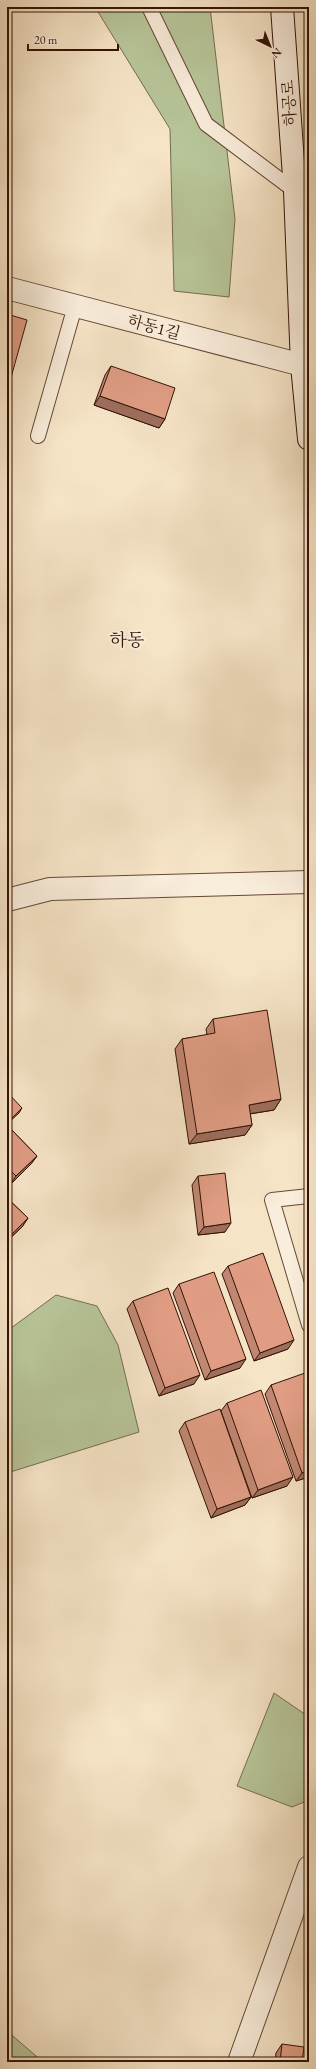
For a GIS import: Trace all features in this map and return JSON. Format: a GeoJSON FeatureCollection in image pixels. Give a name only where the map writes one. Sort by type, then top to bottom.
{"type":"FeatureCollection","features":[{"type":"Feature","properties":{"kind":"street","name":"하공로"},"geometry":{"type":"LineString","coordinates":[[282,7],[302,193],[305,365],[309,439]]}},
{"type":"Feature","properties":{"kind":"street","name":"하동1길"},"geometry":{"type":"LineString","coordinates":[[7,288],[305,365]]}},
{"type":"Feature","properties":{"kind":"street"},"geometry":{"type":"LineString","coordinates":[[7,900],[50,889],[309,882]]}},
{"type":"Feature","properties":{"kind":"street"},"geometry":{"type":"LineString","coordinates":[[239,2062],[309,1867]]}},
{"type":"Feature","properties":{"kind":"lane"},"geometry":{"type":"LineString","coordinates":[[149,7],[206,124],[302,193]]}},
{"type":"Feature","properties":{"kind":"lane"},"geometry":{"type":"LineString","coordinates":[[38,436],[75,306]]}},
{"type":"Feature","properties":{"kind":"lane"},"geometry":{"type":"LineString","coordinates":[[309,1196],[272,1200],[309,1325]]}},
{"type":"Feature","properties":{"kind":"green space"},"geometry":{"type":"Polygon","coordinates":[[[95,7],[210,7],[235,219],[229,297],[174,291],[170,129],[95,7]]]}},
{"type":"Feature","properties":{"kind":"green space"},"geometry":{"type":"Polygon","coordinates":[[[56,1295],[97,1306],[118,1345],[139,1432],[7,1473],[7,1331],[56,1295]]]}},
{"type":"Feature","properties":{"kind":"green space"},"geometry":{"type":"Polygon","coordinates":[[[274,1693],[309,1717],[309,1800],[292,1807],[237,1786],[274,1693]]]}},
{"type":"Feature","properties":{"kind":"green space"},"geometry":{"type":"Polygon","coordinates":[[[7,2031],[43,2062],[7,2062],[7,2031]]]}},
{"type":"Feature","properties":{"kind":"building"},"geometry":{"type":"Polygon","coordinates":[[[7,314],[27,320],[7,392],[7,314]]]}},
{"type":"Feature","properties":{"kind":"building"},"geometry":{"type":"Polygon","coordinates":[[[111,366],[175,388],[165,419],[100,396],[111,366]]]}},
{"type":"Feature","properties":{"kind":"building"},"geometry":{"type":"Polygon","coordinates":[[[267,1010],[281,1099],[249,1105],[252,1125],[197,1134],[182,1039],[215,1033],[213,1019],[267,1010]]]}},
{"type":"Feature","properties":{"kind":"building"},"geometry":{"type":"Polygon","coordinates":[[[7,1092],[22,1108],[7,1123],[7,1092]]]}},
{"type":"Feature","properties":{"kind":"building"},"geometry":{"type":"Polygon","coordinates":[[[7,1125],[37,1156],[16,1176],[7,1167],[7,1125]]]}},
{"type":"Feature","properties":{"kind":"building"},"geometry":{"type":"Polygon","coordinates":[[[225,1173],[231,1223],[204,1227],[198,1176],[225,1173]]]}},
{"type":"Feature","properties":{"kind":"building"},"geometry":{"type":"Polygon","coordinates":[[[7,1198],[28,1218],[11,1235],[7,1230],[7,1198]]]}},
{"type":"Feature","properties":{"kind":"building"},"geometry":{"type":"Polygon","coordinates":[[[263,1253],[294,1340],[260,1353],[228,1266],[263,1253]]]}},
{"type":"Feature","properties":{"kind":"building"},"geometry":{"type":"Polygon","coordinates":[[[214,1272],[246,1359],[211,1371],[179,1284],[214,1272]]]}},
{"type":"Feature","properties":{"kind":"building"},"geometry":{"type":"Polygon","coordinates":[[[168,1288],[200,1375],[165,1388],[133,1301],[168,1288]]]}},
{"type":"Feature","properties":{"kind":"building"},"geometry":{"type":"Polygon","coordinates":[[[305,1373],[309,1383],[309,1470],[302,1473],[271,1385],[305,1373]]]}},
{"type":"Feature","properties":{"kind":"building"},"geometry":{"type":"Polygon","coordinates":[[[261,1390],[293,1477],[258,1490],[227,1403],[261,1390]]]}},
{"type":"Feature","properties":{"kind":"building"},"geometry":{"type":"Polygon","coordinates":[[[220,1409],[251,1497],[217,1509],[185,1422],[220,1409]]]}},
{"type":"Feature","properties":{"kind":"building"},"geometry":{"type":"Polygon","coordinates":[[[282,2044],[304,2047],[302,2062],[280,2062],[282,2044]]]}},
{"type":"Feature","properties":{"kind":"district","name":"하동"},"geometry":{"type":"Point","coordinates":[127,639]}}]}
